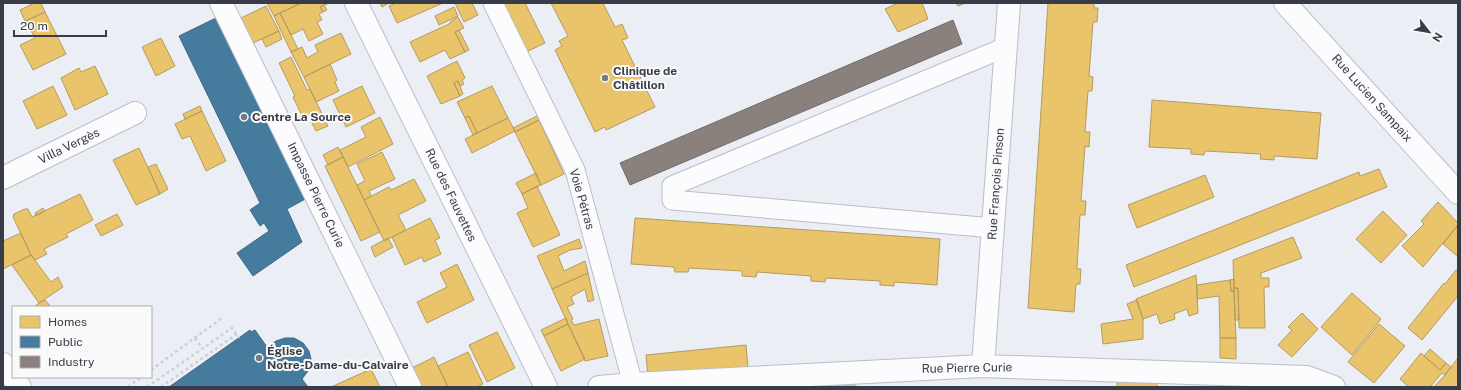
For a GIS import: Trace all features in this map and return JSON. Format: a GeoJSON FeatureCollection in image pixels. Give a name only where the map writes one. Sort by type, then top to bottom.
{"type":"FeatureCollection","features":[{"type":"Feature","properties":{"kind":"street","name":"Impasse Pierre Curie"},"geometry":{"type":"LineString","coordinates":[[221,3],[410,387]]}},
{"type":"Feature","properties":{"kind":"street","name":"Rue des Fauvettes"},"geometry":{"type":"LineString","coordinates":[[356,3],[546,387]]}},
{"type":"Feature","properties":{"kind":"street","name":"Rue François Pinson"},"geometry":{"type":"LineString","coordinates":[[983,366],[1009,3]]}},
{"type":"Feature","properties":{"kind":"street","name":"Rue Lucien Sampaix"},"geometry":{"type":"LineString","coordinates":[[1285,3],[1458,193]]}},
{"type":"Feature","properties":{"kind":"street","name":"Villa Vergès"},"geometry":{"type":"LineString","coordinates":[[3,178],[135,113]]}},
{"type":"Feature","properties":{"kind":"street"},"geometry":{"type":"LineString","coordinates":[[3,364],[12,376]]}},
{"type":"Feature","properties":{"kind":"street","name":"Rue Pierre Curie"},"geometry":{"type":"LineString","coordinates":[[599,387],[983,366],[1307,377],[1334,387]]}},
{"type":"Feature","properties":{"kind":"street"},"geometry":{"type":"LineString","coordinates":[[13,378],[20,387]]}},
{"type":"Feature","properties":{"kind":"lane","name":"Voie Pétras"},"geometry":{"type":"LineString","coordinates":[[492,3],[575,170],[633,384]]}},
{"type":"Feature","properties":{"kind":"lane"},"geometry":{"type":"LineString","coordinates":[[993,228],[672,200],[672,186],[1006,47]]}},
{"type":"Feature","properties":{"kind":"path"},"geometry":{"type":"LineString","coordinates":[[152,369],[222,318]]}},
{"type":"Feature","properties":{"kind":"path"},"geometry":{"type":"LineString","coordinates":[[147,387],[232,328],[239,338]]}},
{"type":"Feature","properties":{"kind":"path"},"geometry":{"type":"LineString","coordinates":[[161,387],[237,334]]}},
{"type":"Feature","properties":{"kind":"path"},"geometry":{"type":"LineString","coordinates":[[195,338],[202,348]]}},
{"type":"Feature","properties":{"kind":"path"},"geometry":{"type":"LineString","coordinates":[[128,387],[140,378]]}},
{"type":"Feature","properties":{"kind":"building: Homes"},"geometry":{"type":"Polygon","coordinates":[[[34,3],[41,3],[45,12],[25,21],[20,10],[34,3]]]}},
{"type":"Feature","properties":{"kind":"building: Homes"},"geometry":{"type":"Polygon","coordinates":[[[267,3],[301,3],[274,16],[267,3]]]}},
{"type":"Feature","properties":{"kind":"building: Homes"},"geometry":{"type":"Polygon","coordinates":[[[301,3],[329,3],[320,7],[323,12],[319,14],[322,20],[317,22],[323,34],[309,41],[303,29],[291,35],[280,13],[301,3]]]}},
{"type":"Feature","properties":{"kind":"building: Homes"},"geometry":{"type":"Polygon","coordinates":[[[380,3],[389,3],[382,7],[380,3]]]}},
{"type":"Feature","properties":{"kind":"building: Homes"},"geometry":{"type":"Polygon","coordinates":[[[396,3],[443,3],[397,23],[389,6],[396,3]]]}},
{"type":"Feature","properties":{"kind":"building: Homes"},"geometry":{"type":"Polygon","coordinates":[[[455,3],[472,3],[478,15],[464,22],[455,3]]]}},
{"type":"Feature","properties":{"kind":"building: Homes"},"geometry":{"type":"Polygon","coordinates":[[[500,3],[525,3],[545,43],[522,54],[500,3]]]}},
{"type":"Feature","properties":{"kind":"building: Homes","name":"Clinique de Châtillon"},"geometry":{"type":"Polygon","coordinates":[[[551,3],[603,3],[615,27],[622,24],[628,38],[622,40],[655,107],[606,130],[605,127],[595,132],[555,50],[562,46],[559,41],[568,36],[551,3]]]}},
{"type":"Feature","properties":{"kind":"building: Homes"},"geometry":{"type":"Polygon","coordinates":[[[898,3],[922,3],[928,19],[898,32],[885,9],[898,3]]]}},
{"type":"Feature","properties":{"kind":"building: Homes"},"geometry":{"type":"Polygon","coordinates":[[[956,3],[966,3],[958,6],[956,3]]]}},
{"type":"Feature","properties":{"kind":"building: Homes"},"geometry":{"type":"Polygon","coordinates":[[[1048,3],[1094,3],[1094,8],[1098,8],[1097,22],[1093,22],[1089,76],[1093,77],[1092,91],[1088,91],[1085,132],[1090,132],[1089,147],[1085,146],[1081,201],[1086,201],[1085,215],[1080,215],[1077,269],[1081,269],[1080,284],[1076,284],[1074,312],[1028,308],[1048,3]]]}},
{"type":"Feature","properties":{"kind":"building: Homes"},"geometry":{"type":"Polygon","coordinates":[[[324,5],[327,10],[323,12],[320,7],[324,5]]]}},
{"type":"Feature","properties":{"kind":"building: Homes"},"geometry":{"type":"Polygon","coordinates":[[[266,6],[279,31],[253,43],[241,18],[266,6]]]}},
{"type":"Feature","properties":{"kind":"building: Homes"},"geometry":{"type":"Polygon","coordinates":[[[454,7],[458,16],[439,25],[435,16],[454,7]]]}},
{"type":"Feature","properties":{"kind":"building: Homes"},"geometry":{"type":"Polygon","coordinates":[[[45,12],[66,54],[33,70],[20,45],[35,38],[26,21],[45,12]]]}},
{"type":"Feature","properties":{"kind":"building: Homes"},"geometry":{"type":"Polygon","coordinates":[[[280,13],[298,49],[291,52],[274,16],[280,13]]]}},
{"type":"Feature","properties":{"kind":"building: Homes"},"geometry":{"type":"Polygon","coordinates":[[[458,17],[464,28],[455,32],[465,52],[450,59],[445,50],[420,62],[410,42],[451,23],[450,22],[458,17]]]}},
{"type":"Feature","properties":{"kind":"building: Homes"},"geometry":{"type":"Polygon","coordinates":[[[459,30],[469,50],[465,52],[455,32],[459,30]]]}},
{"type":"Feature","properties":{"kind":"building: Homes"},"geometry":{"type":"Polygon","coordinates":[[[279,31],[282,39],[266,47],[262,39],[279,31]]]}},
{"type":"Feature","properties":{"kind":"building: Homes"},"geometry":{"type":"Polygon","coordinates":[[[341,33],[351,54],[304,77],[291,52],[302,47],[307,58],[318,52],[315,45],[341,33]]]}},
{"type":"Feature","properties":{"kind":"building: Homes"},"geometry":{"type":"Polygon","coordinates":[[[161,38],[175,66],[156,76],[142,47],[161,38]]]}},
{"type":"Feature","properties":{"kind":"building: Homes"},"geometry":{"type":"Polygon","coordinates":[[[291,57],[307,90],[310,89],[328,126],[316,131],[310,119],[305,122],[293,97],[295,96],[279,63],[291,57]]]}},
{"type":"Feature","properties":{"kind":"building: Homes"},"geometry":{"type":"Polygon","coordinates":[[[457,61],[465,78],[462,80],[464,84],[460,86],[458,81],[454,83],[460,96],[441,104],[427,76],[457,61]]]}},
{"type":"Feature","properties":{"kind":"building: Homes"},"geometry":{"type":"Polygon","coordinates":[[[330,64],[337,80],[335,82],[339,91],[316,102],[304,77],[330,64]]]}},
{"type":"Feature","properties":{"kind":"building: Homes"},"geometry":{"type":"Polygon","coordinates":[[[95,66],[108,94],[75,110],[61,78],[79,68],[81,72],[95,66]]]}},
{"type":"Feature","properties":{"kind":"building: Homes"},"geometry":{"type":"Polygon","coordinates":[[[458,81],[463,94],[460,96],[454,83],[458,81]]]}},
{"type":"Feature","properties":{"kind":"building: Homes"},"geometry":{"type":"Polygon","coordinates":[[[53,86],[67,115],[37,129],[23,101],[53,86]]]}},
{"type":"Feature","properties":{"kind":"building: Homes"},"geometry":{"type":"Polygon","coordinates":[[[362,86],[375,113],[346,127],[333,100],[362,86]]]}},
{"type":"Feature","properties":{"kind":"building: Homes"},"geometry":{"type":"Polygon","coordinates":[[[492,86],[508,118],[477,133],[469,116],[465,118],[457,102],[492,86]]]}},
{"type":"Feature","properties":{"kind":"building: Homes"},"geometry":{"type":"Polygon","coordinates":[[[1152,100],[1321,113],[1317,159],[1274,156],[1274,160],[1260,159],[1261,154],[1205,151],[1204,155],[1191,154],[1191,149],[1149,147],[1152,100]]]}},
{"type":"Feature","properties":{"kind":"building: Homes"},"geometry":{"type":"Polygon","coordinates":[[[200,106],[202,111],[185,119],[183,114],[200,106]]]}},
{"type":"Feature","properties":{"kind":"building: Homes"},"geometry":{"type":"Polygon","coordinates":[[[202,111],[226,161],[206,171],[190,136],[182,139],[175,124],[202,111]]]}},
{"type":"Feature","properties":{"kind":"building: Homes"},"geometry":{"type":"Polygon","coordinates":[[[469,116],[477,133],[473,135],[465,118],[469,116]]]}},
{"type":"Feature","properties":{"kind":"building: Homes"},"geometry":{"type":"Polygon","coordinates":[[[537,116],[539,120],[515,132],[513,128],[537,116]]]}},
{"type":"Feature","properties":{"kind":"building: Homes"},"geometry":{"type":"Polygon","coordinates":[[[380,117],[393,144],[348,167],[340,150],[366,137],[361,127],[380,117]]]}},
{"type":"Feature","properties":{"kind":"building: Homes"},"geometry":{"type":"Polygon","coordinates":[[[508,118],[515,131],[472,153],[465,139],[508,118]]]}},
{"type":"Feature","properties":{"kind":"building: Homes"},"geometry":{"type":"Polygon","coordinates":[[[539,120],[564,174],[541,185],[515,132],[539,120]]]}},
{"type":"Feature","properties":{"kind":"building: Homes"},"geometry":{"type":"Polygon","coordinates":[[[338,147],[343,157],[328,165],[323,155],[338,147]]]}},
{"type":"Feature","properties":{"kind":"building: Homes"},"geometry":{"type":"Polygon","coordinates":[[[139,148],[160,194],[136,205],[113,160],[139,148]]]}},
{"type":"Feature","properties":{"kind":"building: Homes"},"geometry":{"type":"Polygon","coordinates":[[[382,152],[395,179],[369,191],[371,196],[364,200],[357,185],[365,181],[357,164],[382,152]]]}},
{"type":"Feature","properties":{"kind":"building: Homes"},"geometry":{"type":"Polygon","coordinates":[[[343,157],[380,232],[361,241],[325,166],[343,157]]]}},
{"type":"Feature","properties":{"kind":"building: Homes"},"geometry":{"type":"Polygon","coordinates":[[[156,164],[168,189],[160,194],[148,167],[156,164]]]}},
{"type":"Feature","properties":{"kind":"building: Homes"},"geometry":{"type":"Polygon","coordinates":[[[1379,169],[1387,187],[1134,287],[1126,265],[1359,172],[1360,176],[1379,169]]]}},
{"type":"Feature","properties":{"kind":"building: Homes"},"geometry":{"type":"Polygon","coordinates":[[[536,173],[541,185],[522,194],[516,183],[536,173]]]}},
{"type":"Feature","properties":{"kind":"building: Homes"},"geometry":{"type":"Polygon","coordinates":[[[1205,175],[1214,197],[1137,228],[1128,205],[1205,175]]]}},
{"type":"Feature","properties":{"kind":"building: Homes"},"geometry":{"type":"Polygon","coordinates":[[[414,179],[426,201],[398,215],[406,230],[384,241],[364,200],[389,187],[391,190],[414,179]]]}},
{"type":"Feature","properties":{"kind":"building: Homes"},"geometry":{"type":"Polygon","coordinates":[[[537,186],[560,235],[533,247],[517,213],[528,208],[522,194],[537,186]]]}},
{"type":"Feature","properties":{"kind":"building: Homes"},"geometry":{"type":"Polygon","coordinates":[[[80,194],[93,220],[66,234],[68,237],[44,249],[47,254],[35,260],[31,255],[13,217],[14,214],[28,209],[32,217],[80,194]]]}},
{"type":"Feature","properties":{"kind":"building: Homes"},"geometry":{"type":"Polygon","coordinates":[[[1438,202],[1458,223],[1458,225],[1423,267],[1402,246],[1424,224],[1421,221],[1438,202]]]}},
{"type":"Feature","properties":{"kind":"building: Homes"},"geometry":{"type":"Polygon","coordinates":[[[43,208],[45,211],[36,216],[35,213],[43,208]]]}},
{"type":"Feature","properties":{"kind":"building: Homes"},"geometry":{"type":"Polygon","coordinates":[[[1383,211],[1407,235],[1381,263],[1356,239],[1383,211]]]}},
{"type":"Feature","properties":{"kind":"building: Homes"},"geometry":{"type":"Polygon","coordinates":[[[117,214],[123,225],[101,236],[95,225],[117,214]]]}},
{"type":"Feature","properties":{"kind":"building: Homes"},"geometry":{"type":"Polygon","coordinates":[[[430,218],[440,238],[435,240],[441,254],[424,262],[422,257],[405,265],[392,237],[430,218]]]}},
{"type":"Feature","properties":{"kind":"building: Homes"},"geometry":{"type":"Polygon","coordinates":[[[635,218],[940,239],[937,285],[894,282],[894,286],[880,285],[880,281],[826,278],[825,282],[811,281],[811,276],[757,272],[756,277],[742,276],[742,271],[689,268],[688,272],[675,272],[674,267],[631,264],[635,218]]]}},
{"type":"Feature","properties":{"kind":"building: Homes"},"geometry":{"type":"Polygon","coordinates":[[[1458,225],[1458,255],[1457,256],[1443,244],[1458,225]]]}},
{"type":"Feature","properties":{"kind":"building: Homes"},"geometry":{"type":"Polygon","coordinates":[[[21,233],[31,255],[3,269],[3,241],[21,233]]]}},
{"type":"Feature","properties":{"kind":"building: Homes"},"geometry":{"type":"Polygon","coordinates":[[[1293,237],[1302,258],[1261,273],[1261,278],[1269,278],[1269,287],[1264,287],[1265,328],[1239,328],[1238,288],[1234,288],[1233,260],[1293,237]]]}},
{"type":"Feature","properties":{"kind":"building: Homes"},"geometry":{"type":"Polygon","coordinates":[[[388,238],[393,247],[375,257],[371,247],[388,238]]]}},
{"type":"Feature","properties":{"kind":"building: Homes"},"geometry":{"type":"Polygon","coordinates":[[[579,239],[582,248],[570,250],[558,256],[564,271],[585,261],[588,273],[552,289],[537,256],[579,239]]]}},
{"type":"Feature","properties":{"kind":"building: Homes"},"geometry":{"type":"Polygon","coordinates":[[[31,255],[51,282],[58,277],[63,287],[39,303],[12,265],[31,255]]]}},
{"type":"Feature","properties":{"kind":"building: Homes"},"geometry":{"type":"Polygon","coordinates":[[[457,264],[474,300],[427,323],[417,302],[447,287],[440,273],[457,264]]]}},
{"type":"Feature","properties":{"kind":"building: Homes"},"geometry":{"type":"Polygon","coordinates":[[[1456,270],[1458,271],[1458,296],[1422,340],[1408,328],[1456,270]]]}},
{"type":"Feature","properties":{"kind":"building: Homes"},"geometry":{"type":"Polygon","coordinates":[[[588,273],[594,300],[588,302],[585,289],[571,297],[574,304],[567,307],[573,319],[571,320],[574,325],[599,319],[608,356],[585,361],[552,289],[588,273]]]}},
{"type":"Feature","properties":{"kind":"building: Homes"},"geometry":{"type":"Polygon","coordinates":[[[1196,275],[1198,313],[1189,316],[1187,309],[1174,314],[1175,319],[1160,324],[1157,314],[1143,319],[1136,299],[1196,275]]]}},
{"type":"Feature","properties":{"kind":"building: Homes"},"geometry":{"type":"Polygon","coordinates":[[[1234,279],[1234,291],[1231,291],[1230,280],[1234,279]]]}},
{"type":"Feature","properties":{"kind":"building: Homes"},"geometry":{"type":"Polygon","coordinates":[[[1230,280],[1231,291],[1234,291],[1236,338],[1220,338],[1219,296],[1197,299],[1197,285],[1230,280]]]}},
{"type":"Feature","properties":{"kind":"building: Homes"},"geometry":{"type":"Polygon","coordinates":[[[1234,288],[1238,288],[1239,320],[1235,320],[1234,288]]]}},
{"type":"Feature","properties":{"kind":"building: Homes"},"geometry":{"type":"Polygon","coordinates":[[[1352,293],[1381,319],[1352,355],[1321,327],[1352,293]]]}},
{"type":"Feature","properties":{"kind":"building: Homes"},"geometry":{"type":"Polygon","coordinates":[[[45,300],[50,306],[35,306],[45,300]]]}},
{"type":"Feature","properties":{"kind":"building: Homes"},"geometry":{"type":"Polygon","coordinates":[[[1137,300],[1143,319],[1143,339],[1103,344],[1101,324],[1133,319],[1127,304],[1137,300]]]}},
{"type":"Feature","properties":{"kind":"building: Homes"},"geometry":{"type":"Polygon","coordinates":[[[1302,313],[1318,329],[1292,357],[1278,345],[1292,330],[1288,327],[1302,313]]]}},
{"type":"Feature","properties":{"kind":"building: Homes"},"geometry":{"type":"Polygon","coordinates":[[[566,318],[568,324],[544,336],[541,330],[566,318]]]}},
{"type":"Feature","properties":{"kind":"building: Homes"},"geometry":{"type":"Polygon","coordinates":[[[568,324],[585,359],[561,371],[544,336],[568,324]]]}},
{"type":"Feature","properties":{"kind":"building: Homes"},"geometry":{"type":"Polygon","coordinates":[[[1379,324],[1405,346],[1374,383],[1348,362],[1379,324]]]}},
{"type":"Feature","properties":{"kind":"building: Homes"},"geometry":{"type":"Polygon","coordinates":[[[497,332],[515,368],[487,382],[469,345],[497,332]]]}},
{"type":"Feature","properties":{"kind":"building: Homes"},"geometry":{"type":"Polygon","coordinates":[[[1220,338],[1236,338],[1236,359],[1220,358],[1220,338]]]}},
{"type":"Feature","properties":{"kind":"building: Homes"},"geometry":{"type":"Polygon","coordinates":[[[746,345],[748,368],[648,377],[646,355],[746,345]]]}},
{"type":"Feature","properties":{"kind":"building: Homes"},"geometry":{"type":"Polygon","coordinates":[[[1430,349],[1446,363],[1440,370],[1424,356],[1430,349]]]}},
{"type":"Feature","properties":{"kind":"building: Homes"},"geometry":{"type":"Polygon","coordinates":[[[468,352],[483,384],[477,387],[448,387],[438,366],[468,352]]]}},
{"type":"Feature","properties":{"kind":"building: Homes"},"geometry":{"type":"Polygon","coordinates":[[[1421,353],[1440,370],[1446,363],[1451,367],[1445,375],[1442,373],[1430,387],[1409,387],[1400,379],[1421,353]]]}},
{"type":"Feature","properties":{"kind":"building: Homes"},"geometry":{"type":"Polygon","coordinates":[[[434,357],[448,387],[416,387],[408,370],[434,357]]]}},
{"type":"Feature","properties":{"kind":"building: Homes"},"geometry":{"type":"Polygon","coordinates":[[[1458,358],[1458,387],[1434,387],[1445,375],[1458,358]]]}},
{"type":"Feature","properties":{"kind":"building: Homes"},"geometry":{"type":"Polygon","coordinates":[[[371,369],[380,387],[331,387],[371,369]]]}},
{"type":"Feature","properties":{"kind":"building: Homes"},"geometry":{"type":"Polygon","coordinates":[[[1117,379],[1157,380],[1157,387],[1117,387],[1117,379]]]}},
{"type":"Feature","properties":{"kind":"building: Homes"},"geometry":{"type":"Polygon","coordinates":[[[853,382],[856,387],[785,387],[853,382]]]}},
{"type":"Feature","properties":{"kind":"building: Public","name":"Centre La Source"},"geometry":{"type":"Polygon","coordinates":[[[220,16],[309,197],[287,209],[302,242],[253,276],[237,253],[269,231],[264,223],[260,226],[250,210],[260,203],[179,36],[220,16]]]}},
{"type":"Feature","properties":{"kind":"building: Public","name":"Église Notre-Dame-du-Calvaire"},"geometry":{"type":"Polygon","coordinates":[[[250,330],[251,332],[255,330],[267,347],[276,341],[285,338],[294,338],[303,343],[309,351],[311,359],[308,371],[302,379],[308,387],[169,387],[250,330]]]}},
{"type":"Feature","properties":{"kind":"building: Industry"},"geometry":{"type":"Polygon","coordinates":[[[953,20],[962,44],[630,185],[620,163],[953,20]]]}},
{"type":"Feature","properties":{"kind":"place","name":"Clinique de Châtillon"},"geometry":{"type":"Point","coordinates":[605,78]}},
{"type":"Feature","properties":{"kind":"place","name":"Centre La Source"},"geometry":{"type":"Point","coordinates":[244,117]}},
{"type":"Feature","properties":{"kind":"place","name":"Église Notre-Dame-du-Calvaire"},"geometry":{"type":"Point","coordinates":[259,358]}}]}
